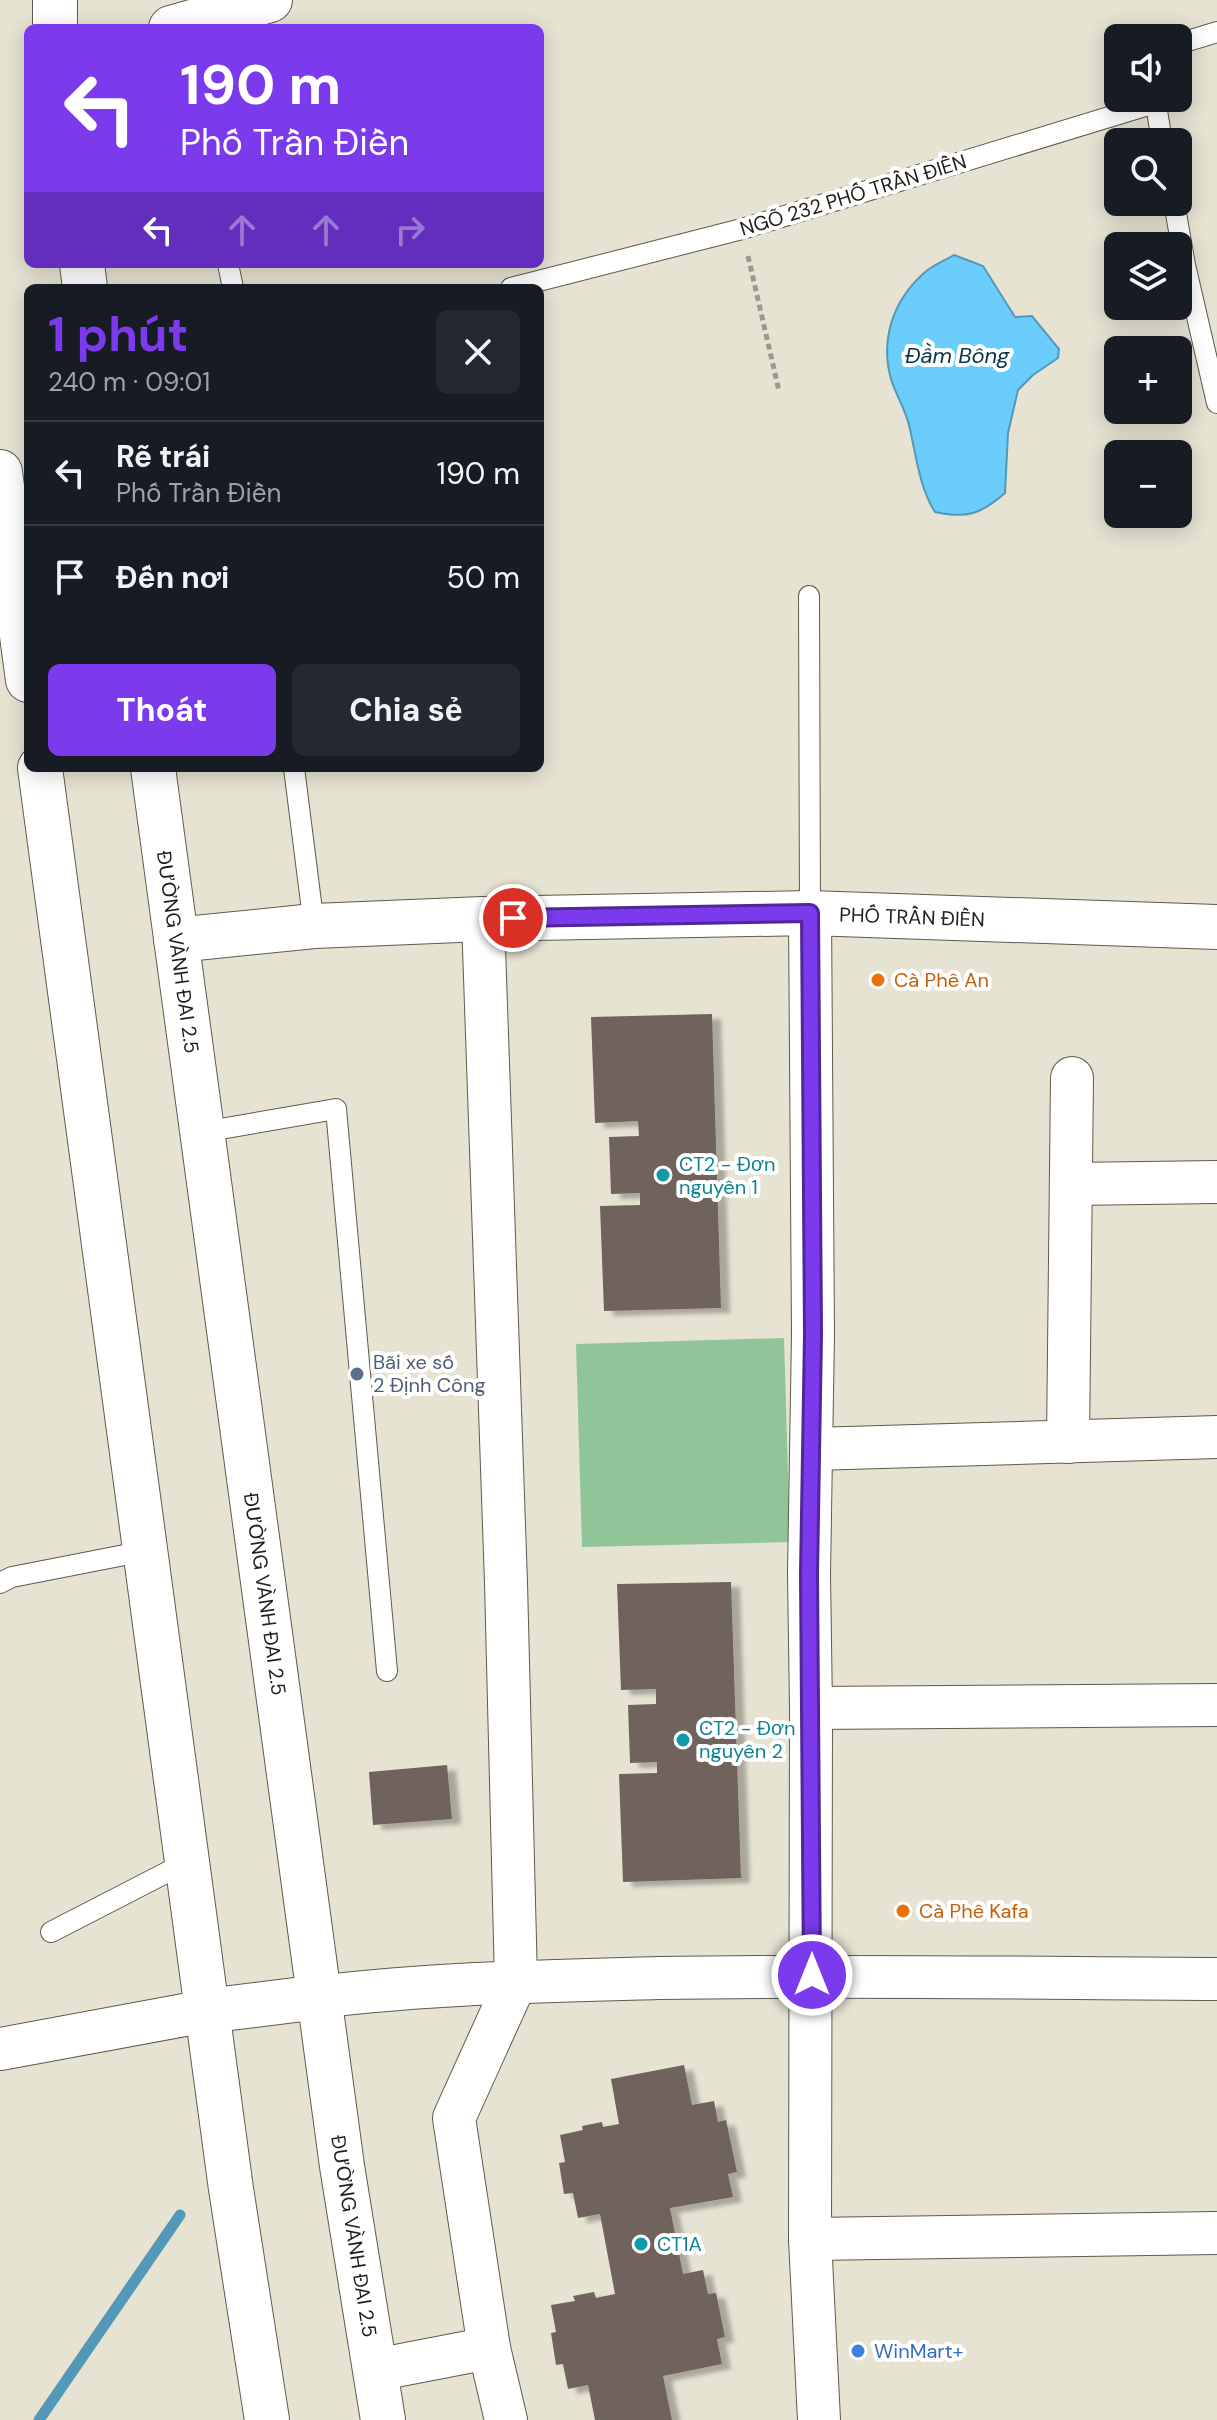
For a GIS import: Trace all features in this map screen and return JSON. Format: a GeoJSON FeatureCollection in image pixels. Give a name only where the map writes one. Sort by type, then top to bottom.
{"type":"FeatureCollection","features":[{"type":"Feature","properties":{"kind":"main road"},"geometry":{"type":"LineString","coordinates":[[55,0],[55,24]]}},
{"type":"Feature","properties":{"kind":"main road"},"geometry":{"type":"LineString","coordinates":[[182,20],[270,0]]}},
{"type":"Feature","properties":{"kind":"main road"},"geometry":{"type":"LineString","coordinates":[[0,472],[18,537],[24,623]]}},
{"type":"Feature","properties":{"kind":"main road"},"geometry":{"type":"LineString","coordinates":[[41,772],[206,2011],[267,2420]]}},
{"type":"Feature","properties":{"kind":"main road","name":"ĐƯỜNG VÀNH ĐAI 2.5"},"geometry":{"type":"LineString","coordinates":[[154,772],[342,2166],[383,2420]]}},
{"type":"Feature","properties":{"kind":"main road","name":"PHỐ TRẦN ĐIỀN"},"geometry":{"type":"LineString","coordinates":[[176,940],[314,926],[483,919],[810,913],[1217,927]]}},
{"type":"Feature","properties":{"kind":"main road"},"geometry":{"type":"LineString","coordinates":[[206,2011],[319,1997]]}},
{"type":"Feature","properties":{"kind":"street"},"geometry":{"type":"LineString","coordinates":[[810,913],[813,1449],[809,1574],[810,2239],[819,2420]]}},
{"type":"Feature","properties":{"kind":"street"},"geometry":{"type":"LineString","coordinates":[[483,919],[516,1981],[454,2118],[489,2348],[506,2420]]}},
{"type":"Feature","properties":{"kind":"street"},"geometry":{"type":"LineString","coordinates":[[1068,1442],[1072,1078]]}},
{"type":"Feature","properties":{"kind":"street"},"geometry":{"type":"LineString","coordinates":[[1071,1184],[1217,1182]]}},
{"type":"Feature","properties":{"kind":"street"},"geometry":{"type":"LineString","coordinates":[[813,1449],[1217,1437]]}},
{"type":"Feature","properties":{"kind":"street"},"geometry":{"type":"LineString","coordinates":[[811,1708],[1217,1705]]}},
{"type":"Feature","properties":{"kind":"street"},"geometry":{"type":"LineString","coordinates":[[319,1997],[384,1989],[516,1981],[812,1975],[1217,1979]]}},
{"type":"Feature","properties":{"kind":"street"},"geometry":{"type":"LineString","coordinates":[[0,2049],[206,2011]]}},
{"type":"Feature","properties":{"kind":"street"},"geometry":{"type":"LineString","coordinates":[[810,2239],[1217,2233]]}},
{"type":"Feature","properties":{"kind":"street"},"geometry":{"type":"LineString","coordinates":[[375,2370],[489,2348]]}},
{"type":"Feature","properties":{"kind":"lane"},"geometry":{"type":"LineString","coordinates":[[1192,40],[1217,32]]}},
{"type":"Feature","properties":{"kind":"lane","name":"NGÕ 232 PHỐ TRẦN ĐIỀN"},"geometry":{"type":"LineString","coordinates":[[527,284],[742,229],[1120,112]]}},
{"type":"Feature","properties":{"kind":"lane"},"geometry":{"type":"LineString","coordinates":[[1176,216],[1217,403]]}},
{"type":"Feature","properties":{"kind":"lane"},"geometry":{"type":"LineString","coordinates":[[809,596],[810,913]]}},
{"type":"Feature","properties":{"kind":"lane"},"geometry":{"type":"LineString","coordinates":[[295,772],[314,926]]}},
{"type":"Feature","properties":{"kind":"lane"},"geometry":{"type":"LineString","coordinates":[[203,1132],[336,1109],[387,1671]]}},
{"type":"Feature","properties":{"kind":"lane"},"geometry":{"type":"LineString","coordinates":[[4,1574],[145,1551]]}},
{"type":"Feature","properties":{"kind":"lane"},"geometry":{"type":"LineString","coordinates":[[51,1932],[187,1862]]}},
{"type":"Feature","properties":{"kind":"path"},"geometry":{"type":"LineString","coordinates":[[742,229],[779,391]]}},
{"type":"Feature","properties":{"kind":"green space"},"geometry":{"type":"Polygon","coordinates":[[[784,1338],[790,1542],[582,1547],[576,1344],[784,1338]]]}},
{"type":"Feature","properties":{"kind":"water","name":"Đầm Bông"},"geometry":{"type":"Polygon","coordinates":[[[954,255],[983,266],[1015,317],[1032,316],[1059,349],[1058,358],[1018,390],[1008,433],[1005,493],[981,510],[965,515],[935,512],[925,492],[907,419],[891,379],[887,350],[892,322],[904,296],[926,271],[954,255]]]}},
{"type":"Feature","properties":{"kind":"building","name":"CT2 - Đơn nguyên 1"},"geometry":{"type":"Polygon","coordinates":[[[712,1014],[721,1308],[604,1311],[600,1206],[640,1205],[640,1193],[611,1194],[609,1137],[639,1136],[638,1121],[595,1123],[591,1017],[712,1014]]]}},
{"type":"Feature","properties":{"kind":"building","name":"CT2 - Đơn nguyên 2"},"geometry":{"type":"Polygon","coordinates":[[[731,1582],[741,1878],[623,1882],[619,1774],[657,1773],[657,1762],[630,1763],[628,1705],[656,1704],[656,1689],[621,1690],[617,1584],[731,1582]]]}},
{"type":"Feature","properties":{"kind":"building"},"geometry":{"type":"Polygon","coordinates":[[[447,1765],[452,1819],[373,1825],[369,1772],[447,1765]]]}},
{"type":"Feature","properties":{"kind":"building","name":"CT1A"},"geometry":{"type":"Polygon","coordinates":[[[684,2065],[692,2105],[714,2101],[718,2122],[726,2120],[737,2172],[728,2174],[733,2197],[670,2208],[683,2274],[703,2270],[708,2294],[716,2293],[725,2337],[717,2339],[722,2364],[663,2376],[672,2420],[595,2420],[588,2385],[568,2389],[563,2364],[556,2365],[551,2333],[556,2332],[551,2305],[575,2301],[573,2296],[594,2292],[596,2298],[615,2294],[600,2214],[578,2218],[573,2193],[564,2194],[559,2163],[565,2162],[560,2135],[602,2122],[603,2127],[619,2124],[611,2079],[684,2065]]]}},
{"type":"Feature","properties":{"kind":"waterway"},"geometry":{"type":"LineString","coordinates":[[39,2420],[180,2215]]}},
{"type":"Feature","properties":{"kind":"place","name":"Cà Phê An"},"geometry":{"type":"Point","coordinates":[878,980]}},
{"type":"Feature","properties":{"kind":"place","name":"CT2 - Đơn nguyên 1"},"geometry":{"type":"Point","coordinates":[663,1175]}},
{"type":"Feature","properties":{"kind":"place","name":"Bãi xe số 2 Định Công"},"geometry":{"type":"Point","coordinates":[357,1374]}},
{"type":"Feature","properties":{"kind":"place","name":"CT2 - Đơn nguyên 2"},"geometry":{"type":"Point","coordinates":[683,1740]}},
{"type":"Feature","properties":{"kind":"place","name":"Cà Phê Kafa"},"geometry":{"type":"Point","coordinates":[903,1911]}},
{"type":"Feature","properties":{"kind":"place","name":"CT1A"},"geometry":{"type":"Point","coordinates":[641,2244]}},
{"type":"Feature","properties":{"kind":"place","name":"WinMart+"},"geometry":{"type":"Point","coordinates":[858,2351]}},
{"type":"Feature","properties":{"kind":"route"},"geometry":{"type":"LineString","coordinates":[[513,918],[810,913],[812,1975]]}}]}
